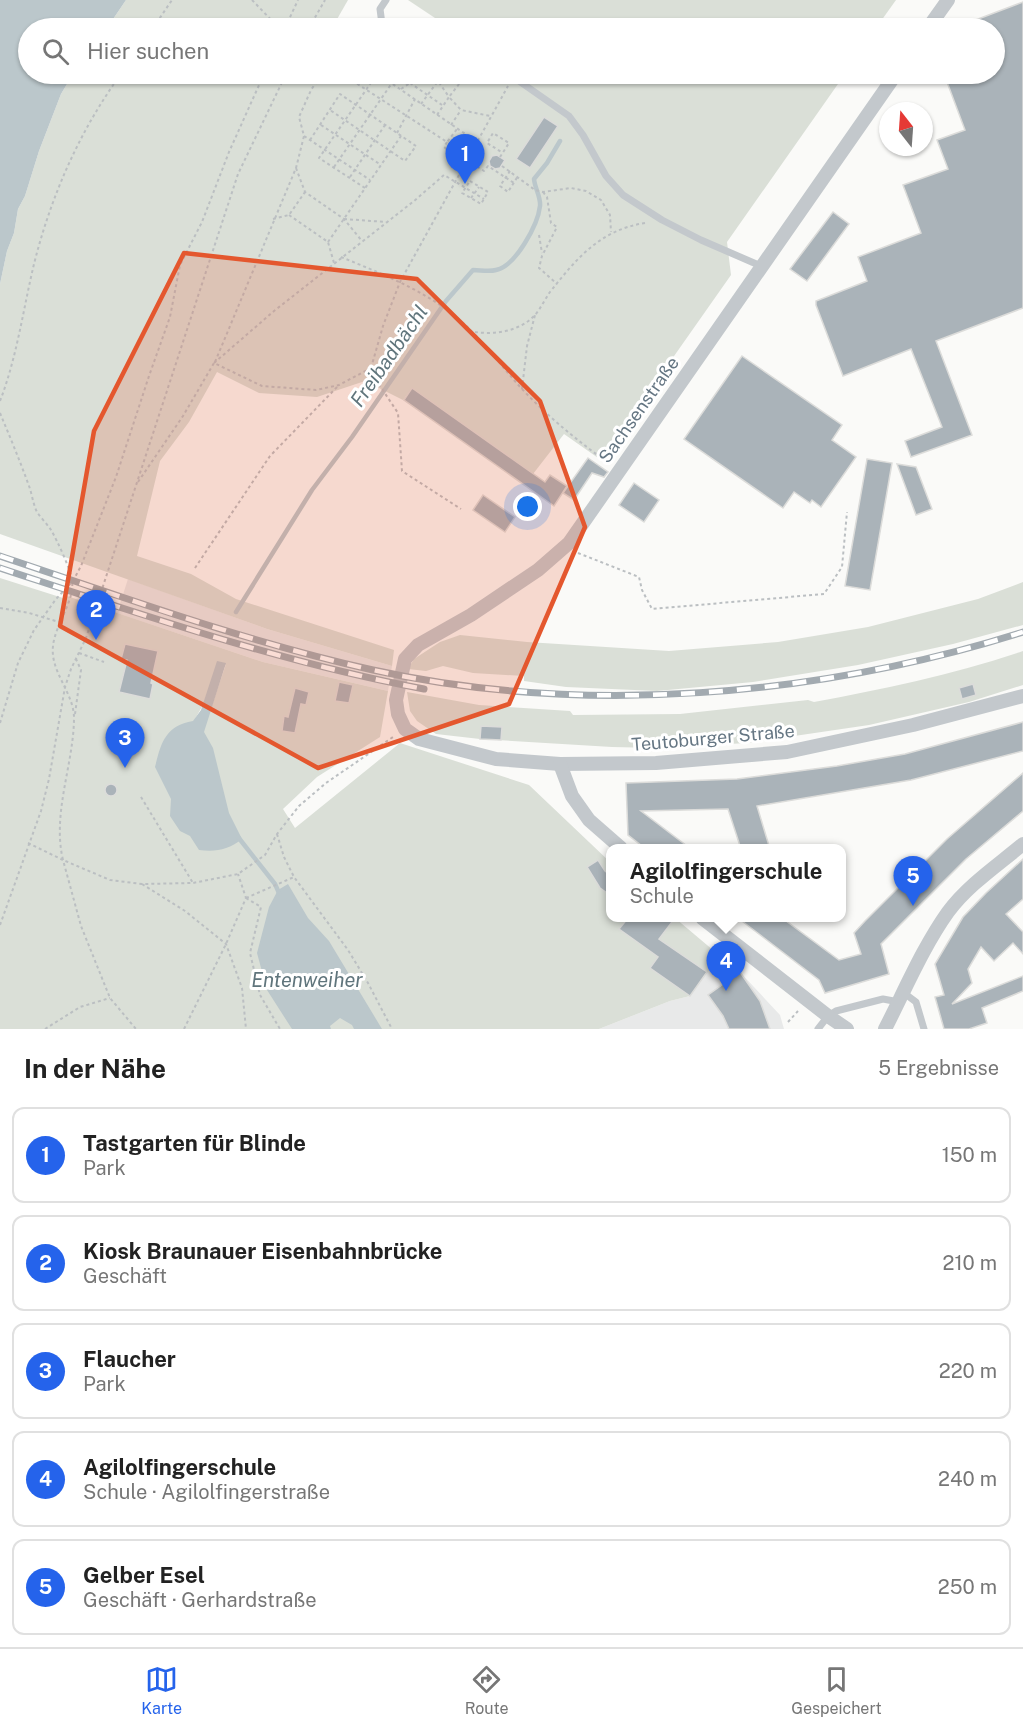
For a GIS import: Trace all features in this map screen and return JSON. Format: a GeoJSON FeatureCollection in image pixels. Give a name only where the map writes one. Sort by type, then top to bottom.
{"type":"FeatureCollection","features":[{"type":"Feature","properties":{"kind":"street"},"geometry":{"type":"LineString","coordinates":[[935,18],[948,0]]}},
{"type":"Feature","properties":{"kind":"street","name":"Sachsenstraße"},"geometry":{"type":"LineString","coordinates":[[405,729],[398,714],[396,700],[405,659],[418,645],[471,615],[538,570],[569,543],[889,84]]}},
{"type":"Feature","properties":{"kind":"street","name":"Teutoburger Straße"},"geometry":{"type":"LineString","coordinates":[[405,729],[419,739],[496,759],[560,764],[656,763],[787,752],[913,725],[1023,696]]}},
{"type":"Feature","properties":{"kind":"street"},"geometry":{"type":"LineString","coordinates":[[560,764],[572,795],[589,820],[615,844]]}},
{"type":"Feature","properties":{"kind":"street"},"geometry":{"type":"LineString","coordinates":[[885,1029],[928,944],[949,911],[977,882],[1023,844]]}},
{"type":"Feature","properties":{"kind":"street"},"geometry":{"type":"LineString","coordinates":[[707,922],[847,1029]]}},
{"type":"Feature","properties":{"kind":"lane"},"geometry":{"type":"LineString","coordinates":[[381,18],[380,9],[386,0]]}},
{"type":"Feature","properties":{"kind":"lane"},"geometry":{"type":"LineString","coordinates":[[524,84],[569,117],[583,135],[606,176],[623,195],[662,220],[761,266]]}},
{"type":"Feature","properties":{"kind":"lane"},"geometry":{"type":"LineString","coordinates":[[818,1029],[828,1016],[836,1011],[883,999],[902,997],[916,1002],[924,1029]]}},
{"type":"Feature","properties":{"kind":"path"},"geometry":{"type":"LineString","coordinates":[[160,18],[172,0]]}},
{"type":"Feature","properties":{"kind":"path"},"geometry":{"type":"LineString","coordinates":[[252,0],[269,18]]}},
{"type":"Feature","properties":{"kind":"path"},"geometry":{"type":"LineString","coordinates":[[290,18],[298,0]]}},
{"type":"Feature","properties":{"kind":"path"},"geometry":{"type":"LineString","coordinates":[[314,18],[324,0]]}},
{"type":"Feature","properties":{"kind":"path"},"geometry":{"type":"LineString","coordinates":[[0,401],[9,378],[35,262],[50,210],[67,167],[114,84]]}},
{"type":"Feature","properties":{"kind":"path"},"geometry":{"type":"LineString","coordinates":[[0,723],[18,663],[43,616],[73,581],[81,566],[116,477],[170,317],[180,265],[202,222],[260,84]]}},
{"type":"Feature","properties":{"kind":"path"},"geometry":{"type":"LineString","coordinates":[[0,925],[41,811],[65,687],[86,638],[238,174],[281,84]]}},
{"type":"Feature","properties":{"kind":"path"},"geometry":{"type":"LineString","coordinates":[[136,485],[183,416],[214,363],[296,168],[304,136],[299,117],[315,84]]}},
{"type":"Feature","properties":{"kind":"path"},"geometry":{"type":"LineString","coordinates":[[357,84],[447,142]]}},
{"type":"Feature","properties":{"kind":"path"},"geometry":{"type":"LineString","coordinates":[[365,188],[319,158],[370,84]]}},
{"type":"Feature","properties":{"kind":"path"},"geometry":{"type":"LineString","coordinates":[[334,167],[391,84]]}},
{"type":"Feature","properties":{"kind":"path"},"geometry":{"type":"LineString","coordinates":[[393,84],[477,142]]}},
{"type":"Feature","properties":{"kind":"path"},"geometry":{"type":"LineString","coordinates":[[400,89],[408,84]]}},
{"type":"Feature","properties":{"kind":"path"},"geometry":{"type":"LineString","coordinates":[[411,84],[443,106]]}},
{"type":"Feature","properties":{"kind":"path"},"geometry":{"type":"LineString","coordinates":[[421,104],[436,84]]}},
{"type":"Feature","properties":{"kind":"path"},"geometry":{"type":"LineString","coordinates":[[440,84],[461,110],[491,116]]}},
{"type":"Feature","properties":{"kind":"path"},"geometry":{"type":"LineString","coordinates":[[437,115],[460,84]]}},
{"type":"Feature","properties":{"kind":"path"},"geometry":{"type":"LineString","coordinates":[[461,509],[402,471],[398,413],[371,368],[383,326],[400,282],[507,84]]}},
{"type":"Feature","properties":{"kind":"path"},"geometry":{"type":"LineString","coordinates":[[310,140],[340,94],[416,146],[405,161],[330,110]]}},
{"type":"Feature","properties":{"kind":"path"},"geometry":{"type":"LineString","coordinates":[[397,133],[415,99]]}},
{"type":"Feature","properties":{"kind":"path"},"geometry":{"type":"LineString","coordinates":[[451,125],[461,110]]}},
{"type":"Feature","properties":{"kind":"path"},"geometry":{"type":"LineString","coordinates":[[320,124],[381,165]]}},
{"type":"Feature","properties":{"kind":"path"},"geometry":{"type":"LineString","coordinates":[[350,177],[385,125]]}},
{"type":"Feature","properties":{"kind":"path"},"geometry":{"type":"LineString","coordinates":[[457,129],[444,147],[484,171],[488,166],[514,183]]}},
{"type":"Feature","properties":{"kind":"path"},"geometry":{"type":"LineString","coordinates":[[500,157],[503,153],[509,143],[493,133],[487,143],[503,153]]}},
{"type":"Feature","properties":{"kind":"path"},"geometry":{"type":"LineString","coordinates":[[304,136],[370,180]]}},
{"type":"Feature","properties":{"kind":"path"},"geometry":{"type":"LineString","coordinates":[[328,242],[401,136]]}},
{"type":"Feature","properties":{"kind":"path"},"geometry":{"type":"LineString","coordinates":[[502,166],[535,190],[543,192],[571,188],[586,191],[601,200],[610,215],[611,232]]}},
{"type":"Feature","properties":{"kind":"path"},"geometry":{"type":"LineString","coordinates":[[296,168],[305,192],[344,219],[362,242]]}},
{"type":"Feature","properties":{"kind":"path"},"geometry":{"type":"LineString","coordinates":[[510,171],[500,186],[508,192],[518,176]]}},
{"type":"Feature","properties":{"kind":"path"},"geometry":{"type":"LineString","coordinates":[[214,363],[444,175],[484,199]]}},
{"type":"Feature","properties":{"kind":"path"},"geometry":{"type":"LineString","coordinates":[[470,181],[488,192],[481,204],[462,193],[466,188],[470,181]]}},
{"type":"Feature","properties":{"kind":"path"},"geometry":{"type":"LineString","coordinates":[[471,198],[479,187]]}},
{"type":"Feature","properties":{"kind":"path"},"geometry":{"type":"LineString","coordinates":[[273,219],[289,215],[305,192]]}},
{"type":"Feature","properties":{"kind":"path"},"geometry":{"type":"LineString","coordinates":[[543,192],[547,197],[551,223],[557,227],[542,256],[539,268],[557,284]]}},
{"type":"Feature","properties":{"kind":"path"},"geometry":{"type":"LineString","coordinates":[[289,215],[328,242],[334,263]]}},
{"type":"Feature","properties":{"kind":"path"},"geometry":{"type":"LineString","coordinates":[[344,219],[387,223]]}},
{"type":"Feature","properties":{"kind":"path"},"geometry":{"type":"LineString","coordinates":[[522,389],[527,346],[535,315],[581,255],[611,232],[662,220]]}},
{"type":"Feature","properties":{"kind":"path"},"geometry":{"type":"LineString","coordinates":[[539,235],[542,256]]}},
{"type":"Feature","properties":{"kind":"path"},"geometry":{"type":"LineString","coordinates":[[341,257],[400,282],[452,314],[474,332],[522,389],[558,425],[619,470]]}},
{"type":"Feature","properties":{"kind":"path"},"geometry":{"type":"LineString","coordinates":[[474,332],[486,334],[507,332],[535,315]]}},
{"type":"Feature","properties":{"kind":"path"},"geometry":{"type":"LineString","coordinates":[[214,363],[262,386],[316,390],[339,385],[371,368]]}},
{"type":"Feature","properties":{"kind":"path"},"geometry":{"type":"LineString","coordinates":[[195,568],[270,456],[339,385]]}},
{"type":"Feature","properties":{"kind":"path"},"geometry":{"type":"LineString","coordinates":[[0,413],[38,512],[57,540],[73,581],[68,602],[59,622],[53,656],[75,717]]}},
{"type":"Feature","properties":{"kind":"path"},"geometry":{"type":"LineString","coordinates":[[569,543],[574,551],[639,577],[642,590],[652,609],[824,594],[842,567],[847,512]]}},
{"type":"Feature","properties":{"kind":"path"},"geometry":{"type":"LineString","coordinates":[[0,608],[43,616],[59,622]]}},
{"type":"Feature","properties":{"kind":"path"},"geometry":{"type":"LineString","coordinates":[[79,653],[104,662]]}},
{"type":"Feature","properties":{"kind":"path"},"geometry":{"type":"LineString","coordinates":[[76,659],[81,670],[68,777],[58,824],[58,843],[81,926],[110,998],[136,1029]]}},
{"type":"Feature","properties":{"kind":"path"},"geometry":{"type":"LineString","coordinates":[[28,843],[110,880],[142,884],[193,884],[238,874],[265,855],[276,834],[299,806],[326,783],[405,729]]}},
{"type":"Feature","properties":{"kind":"path"},"geometry":{"type":"LineString","coordinates":[[141,797],[193,884]]}},
{"type":"Feature","properties":{"kind":"path"},"geometry":{"type":"LineString","coordinates":[[276,834],[294,877],[353,958],[392,1029]]}},
{"type":"Feature","properties":{"kind":"path"},"geometry":{"type":"LineString","coordinates":[[238,874],[246,898],[261,907],[250,953],[261,995],[280,1029]]}},
{"type":"Feature","properties":{"kind":"path"},"geometry":{"type":"LineString","coordinates":[[184,1029],[246,898],[294,877]]}},
{"type":"Feature","properties":{"kind":"path"},"geometry":{"type":"LineString","coordinates":[[142,884],[185,911],[226,944],[242,988],[246,1029]]}},
{"type":"Feature","properties":{"kind":"path"},"geometry":{"type":"LineString","coordinates":[[45,1029],[80,1007],[110,998]]}},
{"type":"Feature","properties":{"kind":"path"},"geometry":{"type":"LineString","coordinates":[[788,1022],[798,1011]]}},
{"type":"Feature","properties":{"kind":"highlighted area"},"geometry":{"type":"Polygon","coordinates":[[[184,253],[417,279],[540,401],[585,527],[509,704],[318,768],[60,626],[94,431],[184,253]]]}},
{"type":"Feature","properties":{"kind":"shaded area"},"geometry":{"type":"Polygon","coordinates":[[[126,0],[348,0],[338,18],[114,18],[126,0]]]}},
{"type":"Feature","properties":{"kind":"shaded area"},"geometry":{"type":"Polygon","coordinates":[[[408,0],[896,0],[883,18],[435,18],[408,0]]]}},
{"type":"Feature","properties":{"kind":"shaded area"},"geometry":{"type":"Polygon","coordinates":[[[67,84],[838,84],[727,242],[731,275],[601,460],[564,434],[533,474],[412,388],[403,400],[365,381],[317,397],[259,393],[217,372],[189,422],[160,461],[137,556],[191,574],[236,599],[394,650],[392,666],[267,629],[0,534],[0,284],[18,209],[25,196],[61,94],[67,84]]]}},
{"type":"Feature","properties":{"kind":"shaded area"},"geometry":{"type":"Polygon","coordinates":[[[0,578],[63,598],[64,595],[263,662],[388,691],[380,737],[317,777],[283,809],[295,828],[400,743],[529,785],[606,858],[606,922],[680,922],[720,956],[690,996],[670,1001],[599,1029],[0,1029],[0,578]],[[226,664],[195,719],[206,723],[226,664]]]}},
{"type":"Feature","properties":{"kind":"shaded area"},"geometry":{"type":"Polygon","coordinates":[[[128,579],[267,629],[392,666],[388,691],[263,662],[117,613],[128,579]]]}},
{"type":"Feature","properties":{"kind":"shaded area"},"geometry":{"type":"Polygon","coordinates":[[[1023,582],[1023,625],[953,644],[858,665],[753,682],[657,691],[566,687],[524,681],[524,676],[473,673],[443,666],[426,671],[408,669],[414,659],[440,642],[460,635],[527,642],[669,651],[778,642],[868,627],[978,599],[1023,582]]]}},
{"type":"Feature","properties":{"kind":"shaded area"},"geometry":{"type":"Polygon","coordinates":[[[1023,651],[1023,685],[969,702],[869,725],[747,743],[657,748],[612,747],[436,734],[417,721],[410,711],[407,692],[479,705],[570,711],[573,715],[680,714],[808,700],[814,702],[919,680],[1023,651]]]}},
{"type":"Feature","properties":{"kind":"shaded area"},"geometry":{"type":"Polygon","coordinates":[[[720,956],[740,972],[780,1015],[784,1029],[599,1029],[670,1001],[690,996],[720,956]]]}},
{"type":"Feature","properties":{"kind":"water"},"geometry":{"type":"Polygon","coordinates":[[[0,0],[126,0],[114,18],[18,18],[18,84],[67,84],[61,94],[25,196],[18,209],[0,284],[0,0]]]}},
{"type":"Feature","properties":{"kind":"water"},"geometry":{"type":"Polygon","coordinates":[[[217,661],[226,663],[204,732],[213,748],[229,813],[242,839],[227,848],[205,851],[199,850],[190,836],[180,831],[170,816],[171,799],[155,767],[162,743],[170,731],[193,721],[201,710],[217,661]]]}},
{"type":"Feature","properties":{"kind":"water","name":"Entenweiher"},"geometry":{"type":"Polygon","coordinates":[[[288,884],[308,918],[329,941],[382,1029],[354,1029],[352,1025],[340,1018],[330,1026],[331,1029],[292,1029],[267,990],[257,953],[269,907],[278,890],[288,884]]]}},
{"type":"Feature","properties":{"kind":"building"},"geometry":{"type":"Polygon","coordinates":[[[1023,2],[1023,308],[936,341],[972,435],[911,457],[905,441],[942,427],[911,349],[843,376],[816,301],[867,281],[858,257],[921,233],[903,185],[948,169],[937,140],[965,130],[948,84],[1005,84],[1005,18],[981,18],[1023,2]]]}},
{"type":"Feature","properties":{"kind":"building"},"geometry":{"type":"Polygon","coordinates":[[[544,117],[558,126],[530,168],[516,159],[544,117]]]}},
{"type":"Feature","properties":{"kind":"building"},"geometry":{"type":"Polygon","coordinates":[[[497,155],[505,160],[500,168],[495,169],[490,166],[489,161],[492,156],[497,155]]]}},
{"type":"Feature","properties":{"kind":"building"},"geometry":{"type":"Polygon","coordinates":[[[833,212],[849,224],[807,281],[790,269],[833,212]]]}},
{"type":"Feature","properties":{"kind":"building"},"geometry":{"type":"Polygon","coordinates":[[[742,356],[842,425],[832,440],[856,457],[821,507],[812,500],[810,503],[794,492],[783,508],[684,439],[742,356]]]}},
{"type":"Feature","properties":{"kind":"building"},"geometry":{"type":"Polygon","coordinates":[[[412,388],[545,482],[550,475],[567,486],[554,506],[404,400],[412,388]]]}},
{"type":"Feature","properties":{"kind":"building"},"geometry":{"type":"Polygon","coordinates":[[[588,458],[608,472],[604,477],[592,473],[574,500],[563,493],[588,458]]]}},
{"type":"Feature","properties":{"kind":"building"},"geometry":{"type":"Polygon","coordinates":[[[867,459],[892,463],[870,590],[845,586],[867,459]]]}},
{"type":"Feature","properties":{"kind":"building"},"geometry":{"type":"Polygon","coordinates":[[[897,464],[916,467],[932,509],[916,515],[897,464]]]}},
{"type":"Feature","properties":{"kind":"building"},"geometry":{"type":"Polygon","coordinates":[[[634,483],[659,500],[644,522],[619,505],[634,483]]]}},
{"type":"Feature","properties":{"kind":"building"},"geometry":{"type":"Polygon","coordinates":[[[483,495],[515,517],[505,532],[473,510],[483,495]]]}},
{"type":"Feature","properties":{"kind":"building"},"geometry":{"type":"Polygon","coordinates":[[[125,644],[158,651],[150,699],[119,692],[127,660],[121,659],[125,644]]]}},
{"type":"Feature","properties":{"kind":"building"},"geometry":{"type":"Polygon","coordinates":[[[339,682],[353,685],[349,703],[335,701],[339,682]]]}},
{"type":"Feature","properties":{"kind":"building"},"geometry":{"type":"Polygon","coordinates":[[[973,684],[976,695],[962,699],[959,688],[973,684]]]}},
{"type":"Feature","properties":{"kind":"building"},"geometry":{"type":"Polygon","coordinates":[[[295,688],[309,692],[306,705],[301,704],[295,733],[282,731],[284,716],[288,717],[295,688]]]}},
{"type":"Feature","properties":{"kind":"building"},"geometry":{"type":"Polygon","coordinates":[[[1023,722],[1023,751],[911,780],[757,806],[768,844],[739,844],[728,809],[641,811],[684,844],[640,844],[628,835],[626,783],[737,779],[837,766],[905,754],[1023,722]]]}},
{"type":"Feature","properties":{"kind":"building"},"geometry":{"type":"Polygon","coordinates":[[[481,726],[502,727],[501,740],[480,739],[481,726]]]}},
{"type":"Feature","properties":{"kind":"building"},"geometry":{"type":"Polygon","coordinates":[[[1023,773],[1023,811],[966,859],[881,944],[889,974],[825,993],[819,980],[743,922],[787,922],[839,960],[861,954],[854,933],[947,839],[1023,773]]]}},
{"type":"Feature","properties":{"kind":"building"},"geometry":{"type":"Polygon","coordinates":[[[113,784],[117,790],[113,796],[109,796],[105,788],[113,784]]]}},
{"type":"Feature","properties":{"kind":"building"},"geometry":{"type":"Polygon","coordinates":[[[1023,859],[1023,899],[1006,914],[1023,932],[1023,954],[1013,943],[994,961],[981,947],[968,969],[972,983],[952,1004],[1023,976],[1023,991],[982,1008],[987,1023],[969,1029],[944,1029],[935,997],[944,995],[935,964],[963,917],[1023,859]]]}},
{"type":"Feature","properties":{"kind":"building"},"geometry":{"type":"Polygon","coordinates":[[[598,860],[606,872],[606,892],[600,888],[587,867],[598,860]]]}},
{"type":"Feature","properties":{"kind":"building"},"geometry":{"type":"Polygon","coordinates":[[[625,922],[672,922],[659,939],[707,972],[690,996],[650,968],[658,957],[619,929],[625,922]]]}},
{"type":"Feature","properties":{"kind":"building"},"geometry":{"type":"Polygon","coordinates":[[[740,972],[760,1001],[770,1029],[729,1029],[708,995],[740,972]]]}},
{"type":"Feature","properties":{"kind":"waterway","name":"Freibadbächl"},"geometry":{"type":"LineString","coordinates":[[236,612],[312,490],[352,437],[446,301],[473,270],[493,271],[504,267],[525,243],[540,206],[534,179],[560,141]]}},
{"type":"Feature","properties":{"kind":"waterway"},"geometry":{"type":"LineString","coordinates":[[238,837],[275,884],[279,893]]}},
{"type":"Feature","properties":{"kind":"railway"},"geometry":{"type":"LineString","coordinates":[[0,556],[185,618],[326,659],[453,684],[534,693],[617,695],[700,693],[783,685],[864,672],[945,654],[1023,632]]}},
{"type":"Feature","properties":{"kind":"railway"},"geometry":{"type":"LineString","coordinates":[[0,568],[210,636],[316,665],[424,689]]}},
{"type":"Feature","properties":{"kind":"place","name":"Tastgarten für Blinde"},"geometry":{"type":"Point","coordinates":[465,184]}},
{"type":"Feature","properties":{"kind":"place","name":"Kiosk Braunauer Eisenbahnbrücke"},"geometry":{"type":"Point","coordinates":[96,640]}},
{"type":"Feature","properties":{"kind":"place","name":"Flaucher"},"geometry":{"type":"Point","coordinates":[125,768]}},
{"type":"Feature","properties":{"kind":"place","name":"Gelber Esel"},"geometry":{"type":"Point","coordinates":[913,906]}},
{"type":"Feature","properties":{"kind":"place","name":"Agilolfingerschule"},"geometry":{"type":"Point","coordinates":[726,991]}}]}
